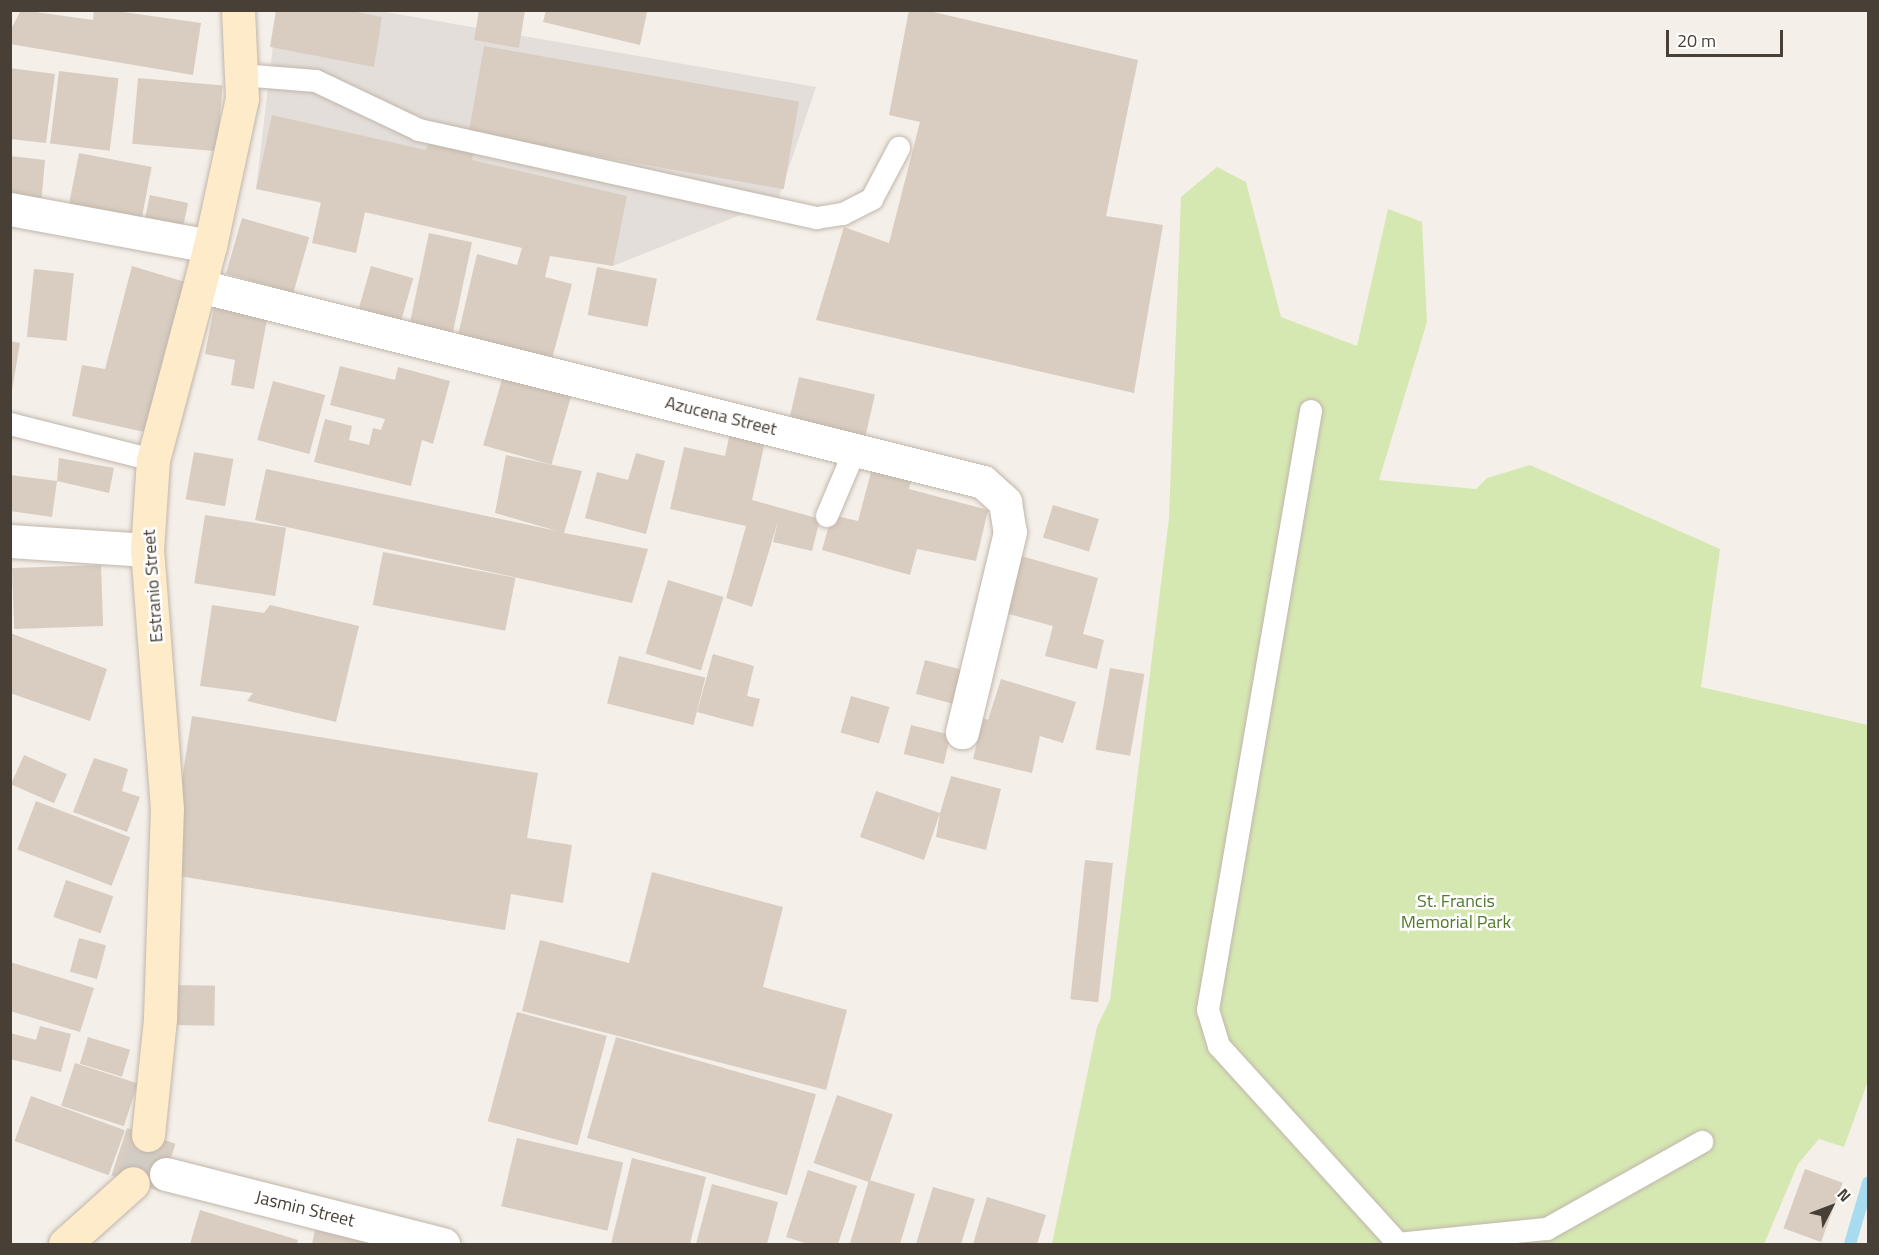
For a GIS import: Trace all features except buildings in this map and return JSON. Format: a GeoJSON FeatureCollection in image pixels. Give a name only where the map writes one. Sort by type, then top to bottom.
{"type":"FeatureCollection","features":[{"type":"Feature","properties":{"kind":"street","name":"Estranio Street"},"geometry":{"type":"LineString","coordinates":[[148,1135],[160,1018],[167,809],[147,550],[153,460],[210,246],[242,98],[238,10]]}},
{"type":"Feature","properties":{"kind":"street"},"geometry":{"type":"LineString","coordinates":[[10,209],[210,246]]}},
{"type":"Feature","properties":{"kind":"street","name":"Azucena Street"},"geometry":{"type":"LineString","coordinates":[[200,286],[983,482],[1005,502],[1010,532],[962,732]]}},
{"type":"Feature","properties":{"kind":"street"},"geometry":{"type":"LineString","coordinates":[[10,541],[147,550]]}},
{"type":"Feature","properties":{"kind":"street","name":"Jasmin Street"},"geometry":{"type":"LineString","coordinates":[[166,1174],[443,1245]]}},
{"type":"Feature","properties":{"kind":"street"},"geometry":{"type":"LineString","coordinates":[[65,1245],[133,1183]]}},
{"type":"Feature","properties":{"kind":"lane"},"geometry":{"type":"LineString","coordinates":[[240,75],[316,81],[419,130],[817,218],[843,214],[872,199],[898,148]]}},
{"type":"Feature","properties":{"kind":"lane"},"geometry":{"type":"LineString","coordinates":[[1311,411],[1208,1010],[1219,1046],[1397,1243],[1547,1229],[1702,1143]]}},
{"type":"Feature","properties":{"kind":"lane"},"geometry":{"type":"LineString","coordinates":[[10,424],[153,460]]}},
{"type":"Feature","properties":{"kind":"lane"},"geometry":{"type":"LineString","coordinates":[[828,516],[855,450]]}},
{"type":"Feature","properties":{"kind":"shaded area"},"geometry":{"type":"Polygon","coordinates":[[[277,11],[380,11],[816,87],[778,200],[613,266],[256,189],[277,11]]]}},
{"type":"Feature","properties":{"kind":"green space","name":"St. Francis Memorial Park"},"geometry":{"type":"Polygon","coordinates":[[[1217,167],[1246,182],[1281,317],[1357,346],[1388,209],[1422,222],[1427,322],[1379,480],[1476,489],[1487,478],[1530,465],[1720,549],[1701,687],[1868,725],[1868,1081],[1844,1147],[1819,1139],[1798,1164],[1764,1244],[1052,1244],[1097,1027],[1110,1000],[1169,518],[1181,197],[1217,167]]]}},
{"type":"Feature","properties":{"kind":"waterway"},"geometry":{"type":"LineString","coordinates":[[1850,1244],[1868,1183]]}},
{"type":"Feature","properties":{"kind":"tunnel"},"geometry":{"type":"LineString","coordinates":[[133,1183],[148,1135]]}},
{"type":"Feature","properties":{"kind":"tunnel"},"geometry":{"type":"LineString","coordinates":[[140,1164],[166,1174]]}}]}
